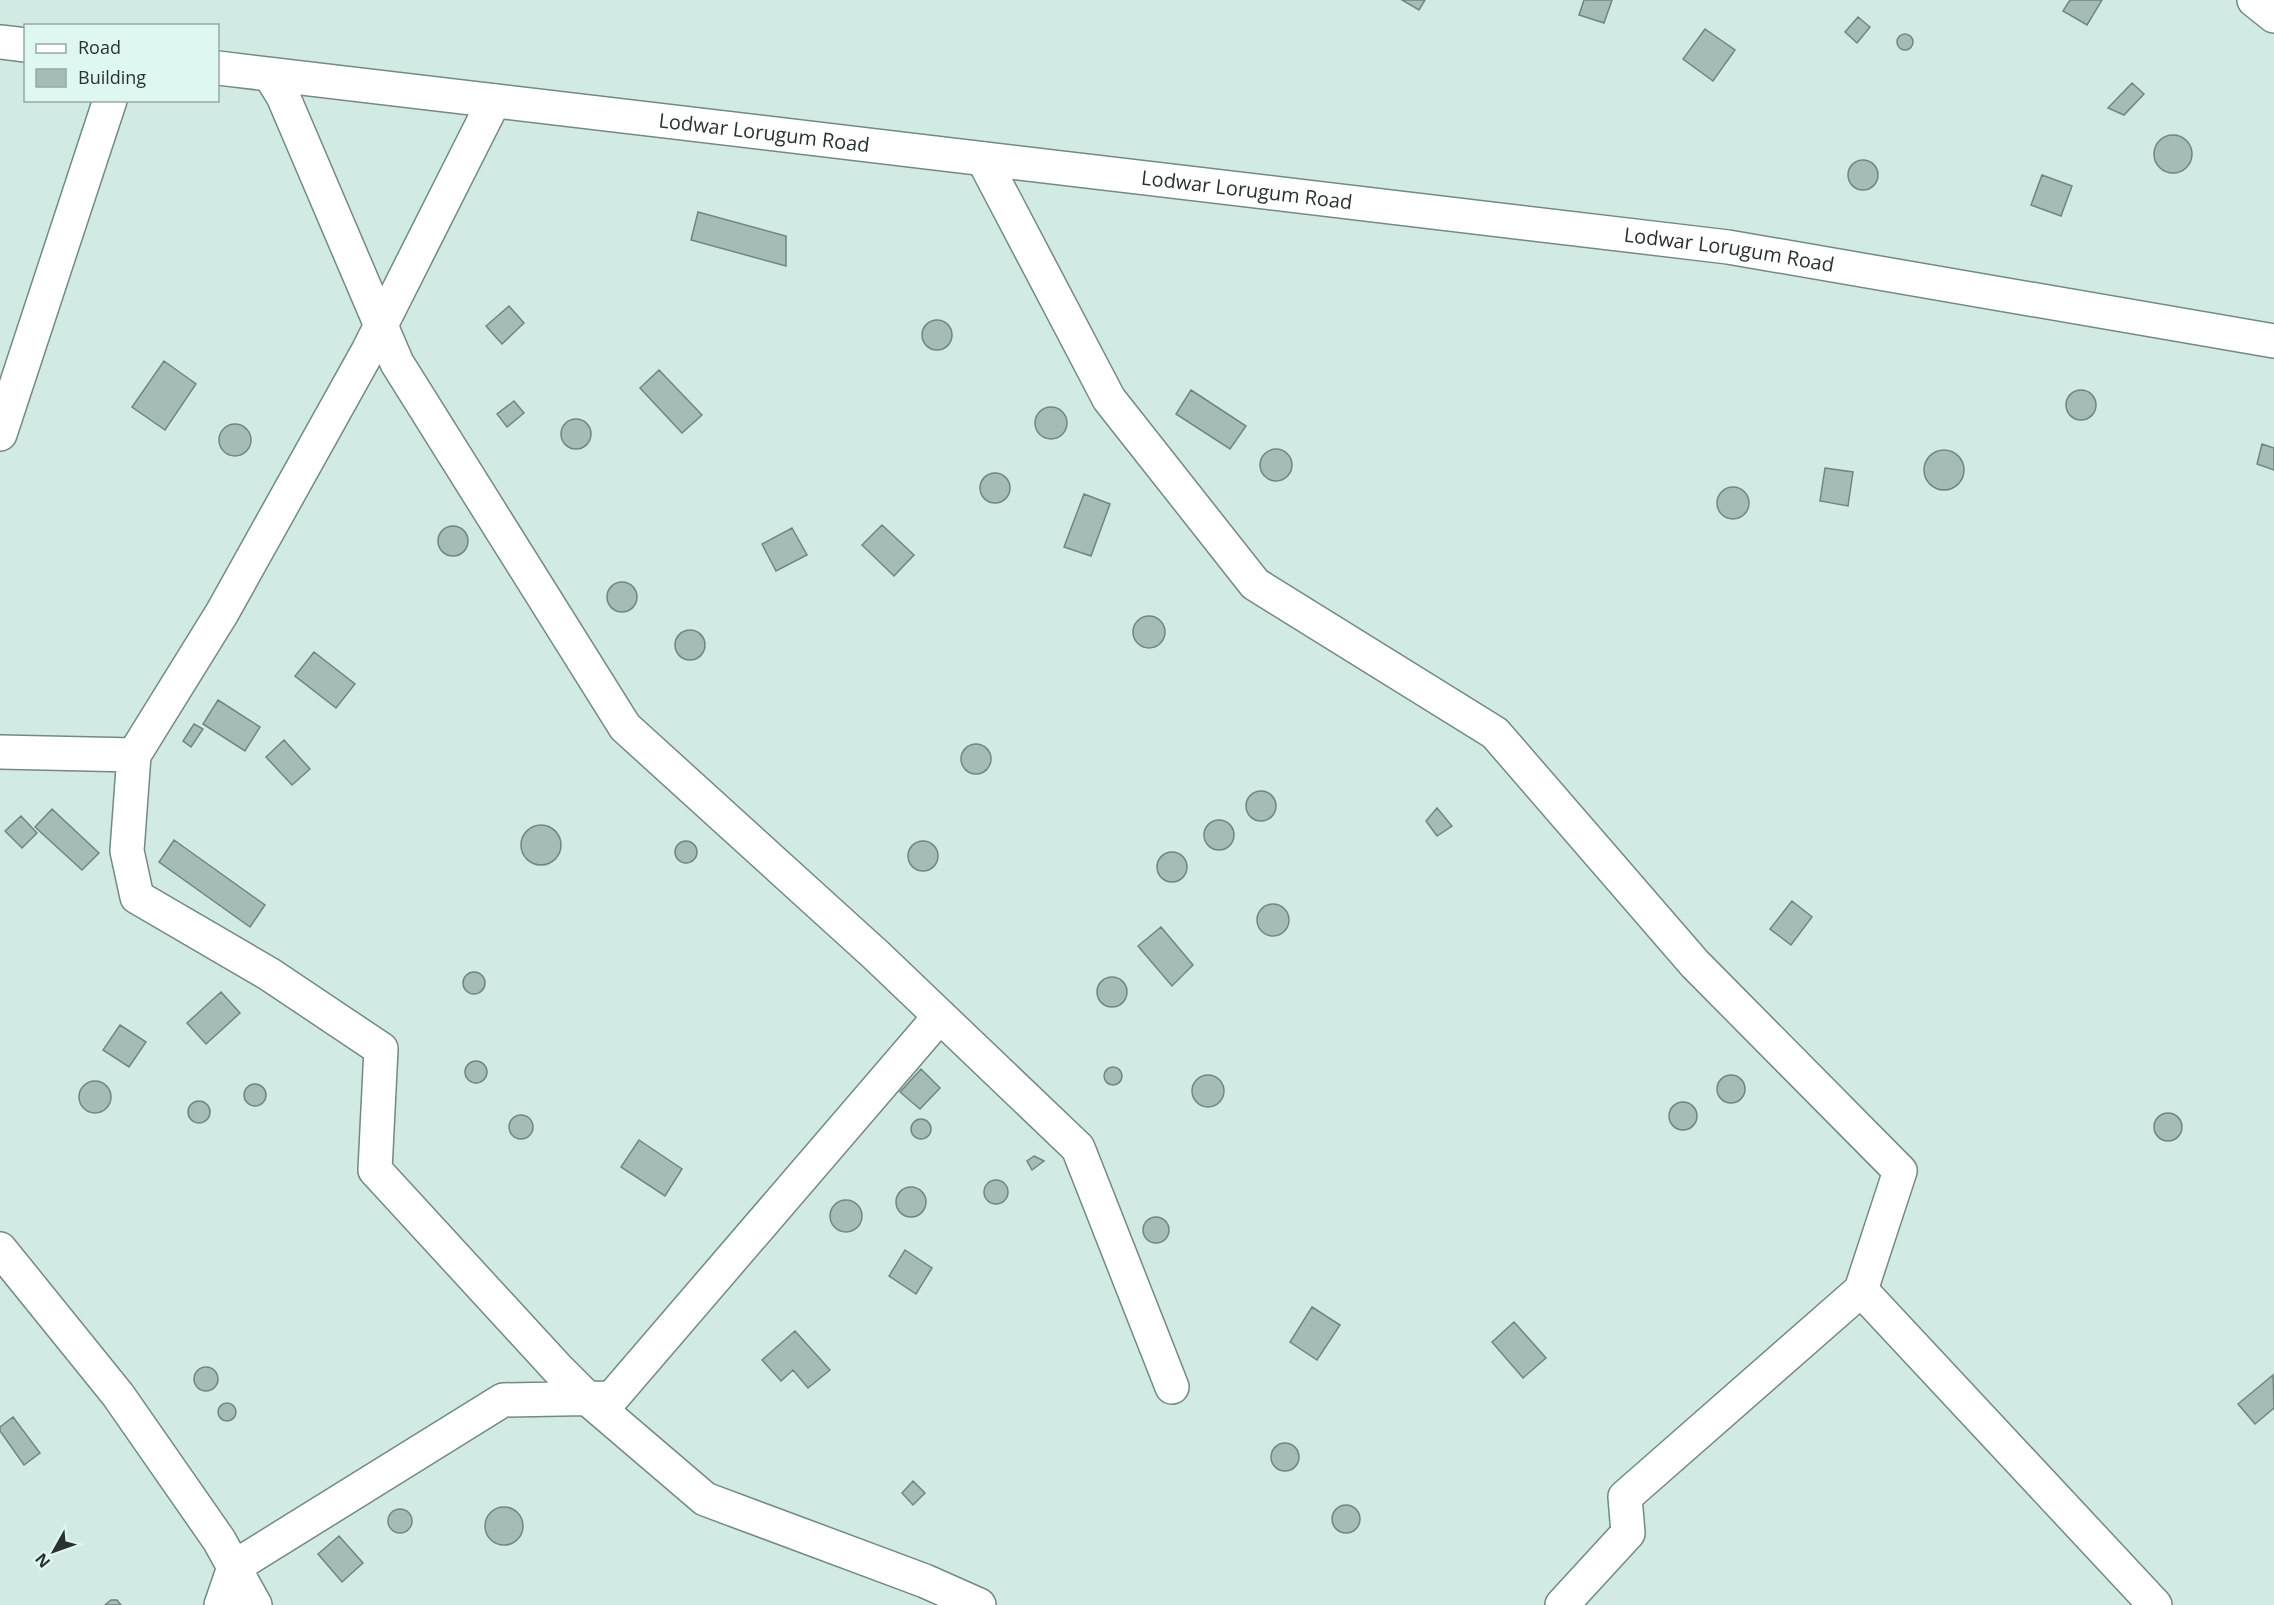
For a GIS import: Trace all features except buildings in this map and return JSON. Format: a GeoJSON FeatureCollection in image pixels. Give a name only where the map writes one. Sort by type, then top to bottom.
{"type":"FeatureCollection","features":[{"type":"Feature","properties":{"kind":"street"},"geometry":{"type":"LineString","coordinates":[[2254,0],[2274,16]]}},
{"type":"Feature","properties":{"kind":"street"},"geometry":{"type":"LineString","coordinates":[[0,42],[24,45]]}},
{"type":"Feature","properties":{"kind":"street","name":"Lodwar Lorugum Road"},"geometry":{"type":"LineString","coordinates":[[219,69],[1728,247],[2274,341]]}},
{"type":"Feature","properties":{"kind":"street"},"geometry":{"type":"LineString","coordinates":[[270,75],[283,96],[397,363],[625,727],[868,947],[1078,1148],[1172,1387]]}},
{"type":"Feature","properties":{"kind":"street"},"geometry":{"type":"LineString","coordinates":[[494,101],[368,351],[222,613],[134,755],[127,851],[136,897],[269,974],[381,1049],[375,1170],[588,1399],[705,1499],[925,1581],[979,1605]]}},
{"type":"Feature","properties":{"kind":"street"},"geometry":{"type":"LineString","coordinates":[[0,434],[109,102]]}},
{"type":"Feature","properties":{"kind":"street"},"geometry":{"type":"LineString","coordinates":[[982,159],[1109,399],[1255,584],[1495,733],[1695,964],[1900,1171],[1861,1290],[1625,1497],[1628,1533],[1562,1605]]}},
{"type":"Feature","properties":{"kind":"street"},"geometry":{"type":"LineString","coordinates":[[0,752],[134,755]]}},
{"type":"Feature","properties":{"kind":"street"},"geometry":{"type":"LineString","coordinates":[[221,1605],[234,1567],[503,1400],[612,1398],[940,1016]]}},
{"type":"Feature","properties":{"kind":"street"},"geometry":{"type":"LineString","coordinates":[[0,1249],[117,1395],[219,1540],[255,1605]]}},
{"type":"Feature","properties":{"kind":"street"},"geometry":{"type":"LineString","coordinates":[[1861,1290],[2155,1605]]}}]}
